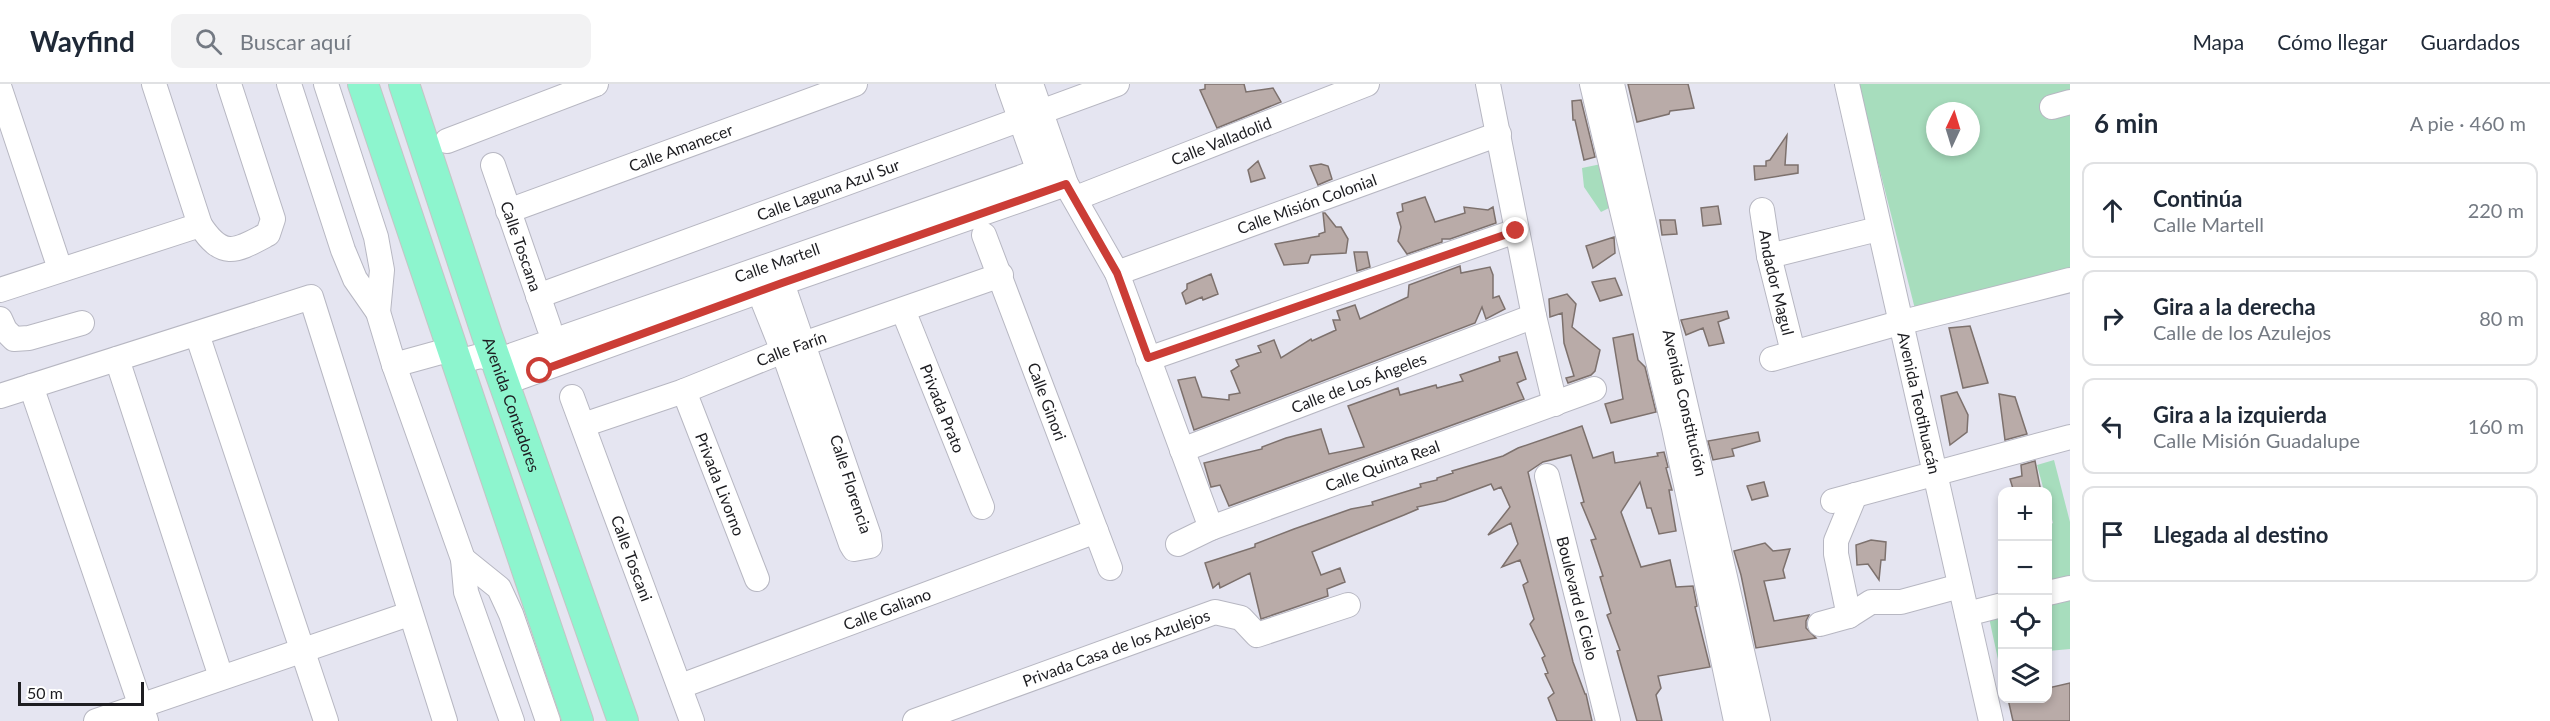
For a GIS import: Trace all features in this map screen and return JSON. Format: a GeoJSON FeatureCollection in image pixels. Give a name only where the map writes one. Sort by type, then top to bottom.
{"type":"FeatureCollection","features":[{"type":"Feature","properties":{"kind":"main road"},"geometry":{"type":"LineString","coordinates":[[363,84],[578,721]]}},
{"type":"Feature","properties":{"kind":"main road","name":"Avenida Contadores"},"geometry":{"type":"LineString","coordinates":[[404,84],[500,372],[623,721]]}},
{"type":"Feature","properties":{"kind":"street"},"geometry":{"type":"LineString","coordinates":[[154,84],[200,225],[209,240],[223,249],[242,248],[268,234],[273,219],[229,84]]}},
{"type":"Feature","properties":{"kind":"street"},"geometry":{"type":"LineString","coordinates":[[289,84],[355,279],[378,312],[394,365],[463,559],[466,592],[512,721]]}},
{"type":"Feature","properties":{"kind":"street"},"geometry":{"type":"LineString","coordinates":[[326,84],[376,237],[382,270],[378,312]]}},
{"type":"Feature","properties":{"kind":"street"},"geometry":{"type":"LineString","coordinates":[[447,141],[596,84]]}},
{"type":"Feature","properties":{"kind":"street","name":"Calle Amanecer"},"geometry":{"type":"LineString","coordinates":[[508,211],[855,84]]}},
{"type":"Feature","properties":{"kind":"street"},"geometry":{"type":"LineString","coordinates":[[1008,84],[1031,115],[1057,182],[1117,273],[1211,528]]}},
{"type":"Feature","properties":{"kind":"street"},"geometry":{"type":"LineString","coordinates":[[1031,84],[1031,115]]}},
{"type":"Feature","properties":{"kind":"street","name":"Calle Laguna Azul Sur"},"geometry":{"type":"LineString","coordinates":[[538,296],[1117,84]]}},
{"type":"Feature","properties":{"kind":"street","name":"Calle Valladolid"},"geometry":{"type":"LineString","coordinates":[[1057,182],[1367,84]]}},
{"type":"Feature","properties":{"kind":"street"},"geometry":{"type":"LineString","coordinates":[[1488,84],[1516,231],[1555,404]]}},
{"type":"Feature","properties":{"kind":"street","name":"Avenida Constitución"},"geometry":{"type":"LineString","coordinates":[[1592,84],[1758,721]]}},
{"type":"Feature","properties":{"kind":"street","name":"Avenida Constitución"},"geometry":{"type":"LineString","coordinates":[[1612,84],[1682,426],[1736,721]]}},
{"type":"Feature","properties":{"kind":"street","name":"Avenida Teotihuacán"},"geometry":{"type":"LineString","coordinates":[[1847,84],[1899,323],[1991,721]]}},
{"type":"Feature","properties":{"kind":"street"},"geometry":{"type":"LineString","coordinates":[[0,89],[60,269]]}},
{"type":"Feature","properties":{"kind":"street","name":"Calle Misión Colonial"},"geometry":{"type":"LineString","coordinates":[[1117,273],[1499,134]]}},
{"type":"Feature","properties":{"kind":"street"},"geometry":{"type":"LineString","coordinates":[[315,165],[348,152]]}},
{"type":"Feature","properties":{"kind":"street","name":"Calle Toscana"},"geometry":{"type":"LineString","coordinates":[[493,165],[549,327]]}},
{"type":"Feature","properties":{"kind":"street","name":"Calle Martell"},"geometry":{"type":"LineString","coordinates":[[500,372],[830,255],[1057,182]]}},
{"type":"Feature","properties":{"kind":"street","name":"Andador Magul"},"geometry":{"type":"LineString","coordinates":[[1761,210],[1770,256],[1783,356],[1899,323]]}},
{"type":"Feature","properties":{"kind":"street"},"geometry":{"type":"LineString","coordinates":[[0,290],[200,225]]}},
{"type":"Feature","properties":{"kind":"street"},"geometry":{"type":"LineString","coordinates":[[1770,256],[1878,229]]}},
{"type":"Feature","properties":{"kind":"street"},"geometry":{"type":"LineString","coordinates":[[1148,358],[1516,231]]}},
{"type":"Feature","properties":{"kind":"street","name":"Calle Ginori"},"geometry":{"type":"LineString","coordinates":[[984,236],[1001,275],[1110,568]]}},
{"type":"Feature","properties":{"kind":"street","name":"Calle Martell"},"geometry":{"type":"LineString","coordinates":[[722,293],[771,287],[830,255]]}},
{"type":"Feature","properties":{"kind":"street","name":"Calle Farín"},"geometry":{"type":"LineString","coordinates":[[583,425],[684,391],[794,348],[1001,275]]}},
{"type":"Feature","properties":{"kind":"street"},"geometry":{"type":"LineString","coordinates":[[1899,323],[2070,280]]}},
{"type":"Feature","properties":{"kind":"street","name":"Calle Florencia"},"geometry":{"type":"LineString","coordinates":[[771,287],[829,450]]}},
{"type":"Feature","properties":{"kind":"street"},"geometry":{"type":"LineString","coordinates":[[0,396],[311,297],[409,614],[445,721]]}},
{"type":"Feature","properties":{"kind":"street","name":"Privada Prato"},"geometry":{"type":"LineString","coordinates":[[903,310],[982,507]]}},
{"type":"Feature","properties":{"kind":"street","name":"Calle de Los Ángeles"},"geometry":{"type":"LineString","coordinates":[[1182,450],[1534,316]]}},
{"type":"Feature","properties":{"kind":"street"},"geometry":{"type":"LineString","coordinates":[[0,319],[5,330],[14,339],[29,338],[82,323]]}},
{"type":"Feature","properties":{"kind":"street"},"geometry":{"type":"LineString","coordinates":[[197,334],[326,721]]}},
{"type":"Feature","properties":{"kind":"street"},"geometry":{"type":"LineString","coordinates":[[394,365],[455,356],[480,355],[488,356],[500,372]]}},
{"type":"Feature","properties":{"kind":"street"},"geometry":{"type":"LineString","coordinates":[[117,359],[221,677]]}},
{"type":"Feature","properties":{"kind":"street"},"geometry":{"type":"LineString","coordinates":[[32,386],[143,713]]}},
{"type":"Feature","properties":{"kind":"street","name":"Calle Quinta Real"},"geometry":{"type":"LineString","coordinates":[[1178,544],[1211,528],[1594,389]]}},
{"type":"Feature","properties":{"kind":"street","name":"Privada Livorno"},"geometry":{"type":"LineString","coordinates":[[684,391],[758,579]]}},
{"type":"Feature","properties":{"kind":"street","name":"Calle Toscani"},"geometry":{"type":"LineString","coordinates":[[572,397],[681,686],[692,721]]}},
{"type":"Feature","properties":{"kind":"street"},"geometry":{"type":"LineString","coordinates":[[1849,616],[1836,541],[1844,498],[2070,437]]}},
{"type":"Feature","properties":{"kind":"street","name":"Boulevard el Cielo"},"geometry":{"type":"LineString","coordinates":[[1547,476],[1608,721]]}},
{"type":"Feature","properties":{"kind":"street","name":"Calle Galiano"},"geometry":{"type":"LineString","coordinates":[[681,686],[1096,531]]}},
{"type":"Feature","properties":{"kind":"street"},"geometry":{"type":"LineString","coordinates":[[463,559],[499,588],[511,614],[548,721]]}},
{"type":"Feature","properties":{"kind":"street"},"geometry":{"type":"LineString","coordinates":[[1820,624],[1849,616],[1871,602],[1900,602],[1960,586]]}},
{"type":"Feature","properties":{"kind":"street"},"geometry":{"type":"LineString","coordinates":[[2052,592],[2070,588]]}},
{"type":"Feature","properties":{"kind":"street","name":"Privada Casa de los Azulejos"},"geometry":{"type":"LineString","coordinates":[[915,721],[1215,612],[1241,618],[1257,635],[1348,605]]}},
{"type":"Feature","properties":{"kind":"street"},"geometry":{"type":"LineString","coordinates":[[1967,614],[1998,606]]}},
{"type":"Feature","properties":{"kind":"street"},"geometry":{"type":"LineString","coordinates":[[96,721],[143,713],[221,677],[409,614]]}},
{"type":"Feature","properties":{"kind":"green space"},"geometry":{"type":"Polygon","coordinates":[[[1858,84],[2070,84],[2070,268],[1915,309],[1858,84]]]}},
{"type":"Feature","properties":{"kind":"green space"},"geometry":{"type":"Polygon","coordinates":[[[1606,163],[1615,205],[1601,212],[1584,187],[1582,168],[1606,163]]]}},
{"type":"Feature","properties":{"kind":"green space"},"geometry":{"type":"Polygon","coordinates":[[[2054,460],[2070,522],[2070,649],[2052,651],[2052,487],[2043,487],[2037,465],[2054,460]]]}},
{"type":"Feature","properties":{"kind":"green space"},"geometry":{"type":"Polygon","coordinates":[[[1998,596],[1998,659],[1985,599],[1998,596]]]}},
{"type":"Feature","properties":{"kind":"building"},"geometry":{"type":"Polygon","coordinates":[[[1205,84],[1244,84],[1246,92],[1273,88],[1281,102],[1217,128],[1200,90],[1205,89],[1205,84]]]}},
{"type":"Feature","properties":{"kind":"building"},"geometry":{"type":"Polygon","coordinates":[[[1628,84],[1688,84],[1694,108],[1670,111],[1669,114],[1637,122],[1628,84]]]}},
{"type":"Feature","properties":{"kind":"building"},"geometry":{"type":"Polygon","coordinates":[[[1581,100],[1595,157],[1584,160],[1575,120],[1573,120],[1572,101],[1581,100]]]}},
{"type":"Feature","properties":{"kind":"building"},"geometry":{"type":"Polygon","coordinates":[[[1787,135],[1785,165],[1798,165],[1798,173],[1755,180],[1754,166],[1766,166],[1766,161],[1770,160],[1787,135]]]}},
{"type":"Feature","properties":{"kind":"building"},"geometry":{"type":"Polygon","coordinates":[[[1258,161],[1265,178],[1251,182],[1248,170],[1258,161]]]}},
{"type":"Feature","properties":{"kind":"building"},"geometry":{"type":"Polygon","coordinates":[[[1321,164],[1328,166],[1332,179],[1318,185],[1310,166],[1321,164]]]}},
{"type":"Feature","properties":{"kind":"building"},"geometry":{"type":"Polygon","coordinates":[[[1425,197],[1435,222],[1465,213],[1464,207],[1488,210],[1493,207],[1496,223],[1450,239],[1442,239],[1442,242],[1407,254],[1398,241],[1401,227],[1397,213],[1403,211],[1402,204],[1425,197]]]}},
{"type":"Feature","properties":{"kind":"building"},"geometry":{"type":"Polygon","coordinates":[[[1718,206],[1721,224],[1703,226],[1701,208],[1718,206]]]}},
{"type":"Feature","properties":{"kind":"building"},"geometry":{"type":"Polygon","coordinates":[[[1323,213],[1336,227],[1341,227],[1348,239],[1346,253],[1311,255],[1308,263],[1284,265],[1275,244],[1319,236],[1325,232],[1323,213]]]}},
{"type":"Feature","properties":{"kind":"building"},"geometry":{"type":"Polygon","coordinates":[[[1660,220],[1675,220],[1677,234],[1662,235],[1660,220]]]}},
{"type":"Feature","properties":{"kind":"building"},"geometry":{"type":"Polygon","coordinates":[[[1614,237],[1615,253],[1593,268],[1586,246],[1614,237]]]}},
{"type":"Feature","properties":{"kind":"building"},"geometry":{"type":"Polygon","coordinates":[[[1354,252],[1367,252],[1370,267],[1357,271],[1354,252]]]}},
{"type":"Feature","properties":{"kind":"building"},"geometry":{"type":"Polygon","coordinates":[[[1460,266],[1461,273],[1490,267],[1493,275],[1493,298],[1499,296],[1505,309],[1486,319],[1482,307],[1475,323],[1194,430],[1178,380],[1195,377],[1202,397],[1229,400],[1229,395],[1240,393],[1231,371],[1239,366],[1236,360],[1261,352],[1258,346],[1274,340],[1281,358],[1311,339],[1312,341],[1336,330],[1333,320],[1340,320],[1337,311],[1355,305],[1360,319],[1408,297],[1409,285],[1460,266]]]}},
{"type":"Feature","properties":{"kind":"building"},"geometry":{"type":"Polygon","coordinates":[[[1211,274],[1218,294],[1203,300],[1202,297],[1186,304],[1182,293],[1187,289],[1187,284],[1211,274]]]}},
{"type":"Feature","properties":{"kind":"building"},"geometry":{"type":"Polygon","coordinates":[[[1615,278],[1622,295],[1600,301],[1592,282],[1615,278]]]}},
{"type":"Feature","properties":{"kind":"building"},"geometry":{"type":"Polygon","coordinates":[[[1567,294],[1576,304],[1572,327],[1600,350],[1595,371],[1591,375],[1568,383],[1566,378],[1574,376],[1564,343],[1562,313],[1550,317],[1549,299],[1567,294]]]}},
{"type":"Feature","properties":{"kind":"building"},"geometry":{"type":"Polygon","coordinates":[[[1727,311],[1729,318],[1718,322],[1724,343],[1709,346],[1703,328],[1686,335],[1681,320],[1727,311]]]}},
{"type":"Feature","properties":{"kind":"building"},"geometry":{"type":"Polygon","coordinates":[[[1970,326],[1988,383],[1963,388],[1949,328],[1970,326]]]}},
{"type":"Feature","properties":{"kind":"building"},"geometry":{"type":"Polygon","coordinates":[[[1633,334],[1638,360],[1645,367],[1656,412],[1611,423],[1605,404],[1623,399],[1613,338],[1633,334]]]}},
{"type":"Feature","properties":{"kind":"building"},"geometry":{"type":"Polygon","coordinates":[[[1517,352],[1526,379],[1517,383],[1524,399],[1229,506],[1220,485],[1211,487],[1204,463],[1262,449],[1262,447],[1286,438],[1321,429],[1329,454],[1364,447],[1348,406],[1398,388],[1400,395],[1436,385],[1437,388],[1463,381],[1460,375],[1500,361],[1499,357],[1517,352]]]}},
{"type":"Feature","properties":{"kind":"building"},"geometry":{"type":"Polygon","coordinates":[[[1957,392],[1968,415],[1967,432],[1950,445],[1941,396],[1957,392]]]}},
{"type":"Feature","properties":{"kind":"building"},"geometry":{"type":"Polygon","coordinates":[[[1999,394],[2015,397],[2027,434],[2005,440],[1999,394]]]}},
{"type":"Feature","properties":{"kind":"building"},"geometry":{"type":"Polygon","coordinates":[[[1582,426],[1593,458],[1613,452],[1615,463],[1658,456],[1657,453],[1664,452],[1672,490],[1669,490],[1676,531],[1659,534],[1651,508],[1647,508],[1640,482],[1621,512],[1641,567],[1670,560],[1676,587],[1693,586],[1697,606],[1695,607],[1710,667],[1658,676],[1661,688],[1656,695],[1662,721],[1637,721],[1617,651],[1620,650],[1607,615],[1611,613],[1600,577],[1603,576],[1591,540],[1596,539],[1581,503],[1584,502],[1571,455],[1543,462],[1528,472],[1573,662],[1586,694],[1592,721],[1557,721],[1548,698],[1554,693],[1545,674],[1548,673],[1542,658],[1545,656],[1530,624],[1534,619],[1523,585],[1528,582],[1520,560],[1502,567],[1518,544],[1511,523],[1488,535],[1510,507],[1501,487],[1494,490],[1491,484],[1445,501],[1417,507],[1418,509],[1312,552],[1321,575],[1340,568],[1345,582],[1327,589],[1328,596],[1261,619],[1250,573],[1220,588],[1219,583],[1213,588],[1205,563],[1255,547],[1255,544],[1351,509],[1373,505],[1372,502],[1421,487],[1420,484],[1437,480],[1437,478],[1453,473],[1452,471],[1503,456],[1518,448],[1582,426]]]}},
{"type":"Feature","properties":{"kind":"building"},"geometry":{"type":"Polygon","coordinates":[[[1758,432],[1760,441],[1732,449],[1734,456],[1713,460],[1708,441],[1758,432]]]}},
{"type":"Feature","properties":{"kind":"building"},"geometry":{"type":"Polygon","coordinates":[[[2035,461],[2040,487],[2012,487],[2010,479],[2022,476],[2021,465],[2035,461]]]}},
{"type":"Feature","properties":{"kind":"building"},"geometry":{"type":"Polygon","coordinates":[[[1764,482],[1768,496],[1752,500],[1747,486],[1764,482]]]}},
{"type":"Feature","properties":{"kind":"building"},"geometry":{"type":"Polygon","coordinates":[[[1871,540],[1886,542],[1885,560],[1881,560],[1879,580],[1868,564],[1857,565],[1856,545],[1871,540]]]}},
{"type":"Feature","properties":{"kind":"building"},"geometry":{"type":"Polygon","coordinates":[[[1765,543],[1773,551],[1790,549],[1783,570],[1785,578],[1764,581],[1774,621],[1809,615],[1806,628],[1816,638],[1756,648],[1734,551],[1765,543]]]}},
{"type":"Feature","properties":{"kind":"building"},"geometry":{"type":"Polygon","coordinates":[[[2070,683],[2070,721],[2013,721],[2009,703],[2052,703],[2052,687],[2070,683]]]}},
{"type":"Feature","properties":{"kind":"route"},"geometry":{"type":"LineString","coordinates":[[540,371],[782,283],[1066,184],[1117,273],[1148,358],[1516,231]]}}]}
